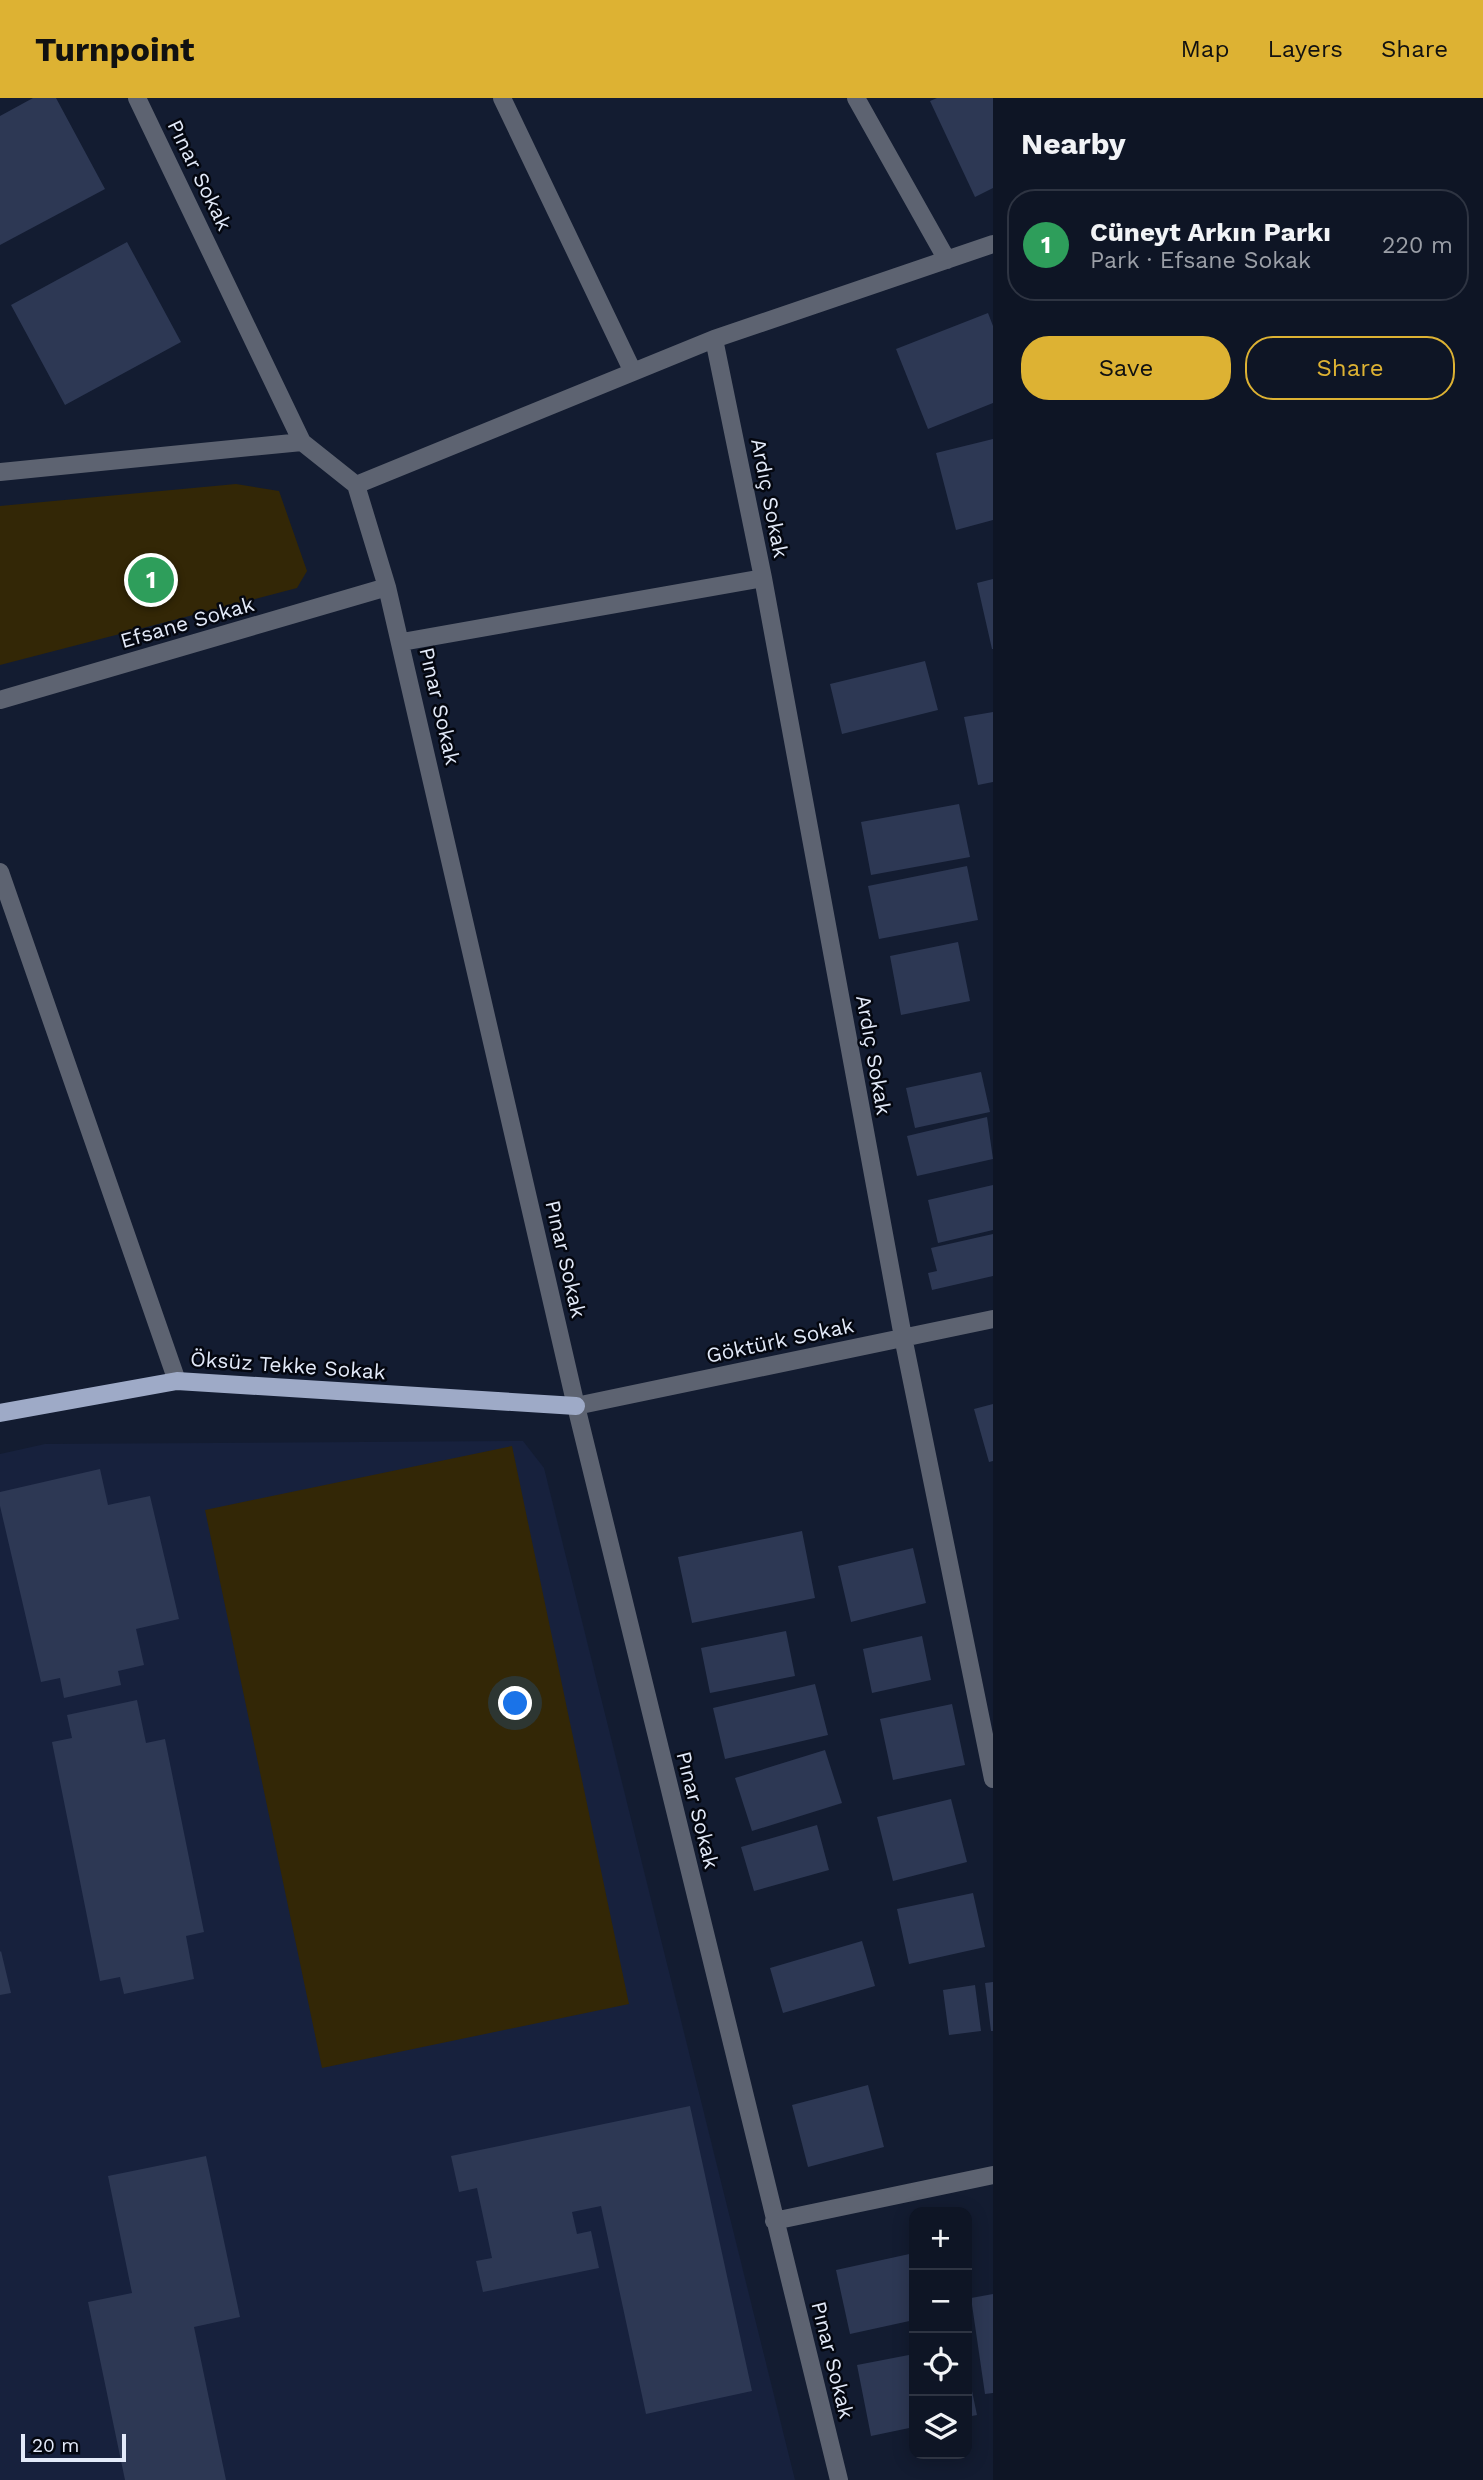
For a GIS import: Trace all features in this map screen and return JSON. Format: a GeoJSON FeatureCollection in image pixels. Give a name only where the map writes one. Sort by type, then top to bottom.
{"type":"FeatureCollection","features":[{"type":"Feature","properties":{"kind":"main road","name":"Öksüz Tekke Sokak"},"geometry":{"type":"LineString","coordinates":[[0,1413],[177,1381],[576,1406]]}},
{"type":"Feature","properties":{"kind":"street","name":"Pınar Sokak"},"geometry":{"type":"LineString","coordinates":[[137,98],[302,442],[356,485],[387,587],[402,642],[576,1406],[839,2480]]}},
{"type":"Feature","properties":{"kind":"street"},"geometry":{"type":"LineString","coordinates":[[502,98],[633,372]]}},
{"type":"Feature","properties":{"kind":"street"},"geometry":{"type":"LineString","coordinates":[[856,98],[947,260]]}},
{"type":"Feature","properties":{"kind":"street"},"geometry":{"type":"LineString","coordinates":[[356,485],[714,339],[993,244]]}},
{"type":"Feature","properties":{"kind":"street","name":"Ardıç Sokak"},"geometry":{"type":"LineString","coordinates":[[714,339],[763,578],[903,1337],[993,1779]]}},
{"type":"Feature","properties":{"kind":"street"},"geometry":{"type":"LineString","coordinates":[[0,472],[302,442]]}},
{"type":"Feature","properties":{"kind":"street"},"geometry":{"type":"LineString","coordinates":[[402,642],[763,578]]}},
{"type":"Feature","properties":{"kind":"street","name":"Efsane Sokak"},"geometry":{"type":"LineString","coordinates":[[0,700],[387,587]]}},
{"type":"Feature","properties":{"kind":"street"},"geometry":{"type":"LineString","coordinates":[[0,872],[177,1381]]}},
{"type":"Feature","properties":{"kind":"street","name":"Göktürk Sokak"},"geometry":{"type":"LineString","coordinates":[[576,1406],[993,1319]]}},
{"type":"Feature","properties":{"kind":"street"},"geometry":{"type":"LineString","coordinates":[[774,2221],[993,2175]]}},
{"type":"Feature","properties":{"kind":"shaded area"},"geometry":{"type":"Polygon","coordinates":[[[236,484],[279,491],[307,571],[297,588],[0,665],[0,506],[236,484]]]}},
{"type":"Feature","properties":{"kind":"shaded area"},"geometry":{"type":"Polygon","coordinates":[[[523,1441],[544,1468],[795,2480],[0,2480],[0,1454],[45,1444],[523,1441]]]}},
{"type":"Feature","properties":{"kind":"shaded area"},"geometry":{"type":"Polygon","coordinates":[[[512,1446],[629,2004],[322,2068],[205,1510],[512,1446]]]}},
{"type":"Feature","properties":{"kind":"building"},"geometry":{"type":"Polygon","coordinates":[[[33,98],[56,98],[105,189],[0,245],[0,116],[33,98]]]}},
{"type":"Feature","properties":{"kind":"building"},"geometry":{"type":"Polygon","coordinates":[[[937,98],[993,98],[993,188],[975,197],[930,101],[937,98]]]}},
{"type":"Feature","properties":{"kind":"building"},"geometry":{"type":"Polygon","coordinates":[[[127,242],[181,342],[65,405],[11,305],[127,242]]]}},
{"type":"Feature","properties":{"kind":"building"},"geometry":{"type":"Polygon","coordinates":[[[988,313],[993,326],[993,403],[928,429],[896,349],[988,313]]]}},
{"type":"Feature","properties":{"kind":"building"},"geometry":{"type":"Polygon","coordinates":[[[993,439],[993,520],[956,530],[936,453],[993,439]]]}},
{"type":"Feature","properties":{"kind":"building"},"geometry":{"type":"Polygon","coordinates":[[[993,579],[993,649],[992,649],[977,583],[993,579]]]}},
{"type":"Feature","properties":{"kind":"building"},"geometry":{"type":"Polygon","coordinates":[[[925,661],[938,710],[842,734],[830,684],[925,661]]]}},
{"type":"Feature","properties":{"kind":"building"},"geometry":{"type":"Polygon","coordinates":[[[993,712],[993,782],[978,785],[964,717],[993,712]]]}},
{"type":"Feature","properties":{"kind":"building"},"geometry":{"type":"Polygon","coordinates":[[[959,804],[970,857],[871,875],[861,822],[959,804]]]}},
{"type":"Feature","properties":{"kind":"building"},"geometry":{"type":"Polygon","coordinates":[[[967,866],[978,920],[879,939],[868,886],[967,866]]]}},
{"type":"Feature","properties":{"kind":"building"},"geometry":{"type":"Polygon","coordinates":[[[958,942],[970,1001],[901,1015],[890,956],[958,942]]]}},
{"type":"Feature","properties":{"kind":"building"},"geometry":{"type":"Polygon","coordinates":[[[981,1072],[990,1112],[915,1128],[906,1088],[981,1072]]]}},
{"type":"Feature","properties":{"kind":"building"},"geometry":{"type":"Polygon","coordinates":[[[987,1117],[993,1159],[917,1176],[907,1136],[987,1117]]]}},
{"type":"Feature","properties":{"kind":"building"},"geometry":{"type":"Polygon","coordinates":[[[993,1185],[993,1230],[938,1243],[928,1200],[993,1185]]]}},
{"type":"Feature","properties":{"kind":"building"},"geometry":{"type":"Polygon","coordinates":[[[993,1234],[993,1276],[932,1290],[928,1273],[937,1271],[931,1248],[993,1234]]]}},
{"type":"Feature","properties":{"kind":"building"},"geometry":{"type":"Polygon","coordinates":[[[993,1404],[993,1461],[989,1462],[974,1409],[993,1404]]]}},
{"type":"Feature","properties":{"kind":"building"},"geometry":{"type":"Polygon","coordinates":[[[100,1469],[108,1505],[150,1496],[179,1619],[136,1629],[144,1665],[118,1671],[121,1685],[64,1698],[60,1678],[41,1682],[0,1506],[0,1492],[100,1469]]]}},
{"type":"Feature","properties":{"kind":"building"},"geometry":{"type":"Polygon","coordinates":[[[802,1531],[815,1598],[692,1623],[678,1557],[802,1531]]]}},
{"type":"Feature","properties":{"kind":"building"},"geometry":{"type":"Polygon","coordinates":[[[913,1548],[926,1603],[851,1622],[838,1566],[913,1548]]]}},
{"type":"Feature","properties":{"kind":"building"},"geometry":{"type":"Polygon","coordinates":[[[786,1631],[795,1676],[710,1693],[701,1648],[786,1631]]]}},
{"type":"Feature","properties":{"kind":"building"},"geometry":{"type":"Polygon","coordinates":[[[922,1636],[931,1680],[872,1693],[863,1649],[922,1636]]]}},
{"type":"Feature","properties":{"kind":"building"},"geometry":{"type":"Polygon","coordinates":[[[815,1684],[828,1735],[725,1759],[713,1708],[815,1684]]]}},
{"type":"Feature","properties":{"kind":"building"},"geometry":{"type":"Polygon","coordinates":[[[137,1700],[146,1743],[165,1739],[204,1932],[186,1936],[194,1979],[124,1994],[120,1977],[100,1981],[52,1742],[72,1738],[67,1715],[137,1700]]]}},
{"type":"Feature","properties":{"kind":"building"},"geometry":{"type":"Polygon","coordinates":[[[952,1704],[965,1765],[893,1780],[880,1719],[952,1704]]]}},
{"type":"Feature","properties":{"kind":"building"},"geometry":{"type":"Polygon","coordinates":[[[825,1750],[842,1803],[752,1831],[735,1778],[825,1750]]]}},
{"type":"Feature","properties":{"kind":"building"},"geometry":{"type":"Polygon","coordinates":[[[951,1799],[967,1862],[893,1881],[877,1817],[951,1799]]]}},
{"type":"Feature","properties":{"kind":"building"},"geometry":{"type":"Polygon","coordinates":[[[817,1825],[829,1870],[754,1891],[741,1847],[817,1825]]]}},
{"type":"Feature","properties":{"kind":"building"},"geometry":{"type":"Polygon","coordinates":[[[973,1893],[985,1947],[909,1964],[897,1909],[973,1893]]]}},
{"type":"Feature","properties":{"kind":"building"},"geometry":{"type":"Polygon","coordinates":[[[862,1941],[875,1986],[783,2013],[770,1968],[862,1941]]]}},
{"type":"Feature","properties":{"kind":"building"},"geometry":{"type":"Polygon","coordinates":[[[0,1952],[11,1993],[0,1995],[0,1952]]]}},
{"type":"Feature","properties":{"kind":"building"},"geometry":{"type":"Polygon","coordinates":[[[993,1982],[993,2031],[991,2031],[985,1983],[993,1982]]]}},
{"type":"Feature","properties":{"kind":"building"},"geometry":{"type":"Polygon","coordinates":[[[975,1985],[981,2031],[949,2035],[943,1990],[975,1985]]]}},
{"type":"Feature","properties":{"kind":"building"},"geometry":{"type":"Polygon","coordinates":[[[868,2085],[884,2147],[808,2167],[792,2105],[868,2085]]]}},
{"type":"Feature","properties":{"kind":"building"},"geometry":{"type":"Polygon","coordinates":[[[690,2106],[752,2391],[646,2414],[601,2206],[572,2212],[577,2234],[591,2231],[599,2268],[483,2292],[476,2261],[492,2258],[477,2188],[459,2192],[451,2156],[690,2106]]]}},
{"type":"Feature","properties":{"kind":"building"},"geometry":{"type":"Polygon","coordinates":[[[206,2156],[240,2317],[194,2327],[226,2480],[125,2480],[88,2302],[132,2293],[108,2176],[206,2156]]]}},
{"type":"Feature","properties":{"kind":"building"},"geometry":{"type":"Polygon","coordinates":[[[909,2254],[909,2321],[850,2334],[836,2270],[909,2254]]]}},
{"type":"Feature","properties":{"kind":"building"},"geometry":{"type":"Polygon","coordinates":[[[993,2294],[993,2393],[985,2394],[972,2298],[993,2294]]]}},
{"type":"Feature","properties":{"kind":"building"},"geometry":{"type":"Polygon","coordinates":[[[909,2355],[909,2428],[871,2436],[857,2365],[909,2355]]]}},
{"type":"Feature","properties":{"kind":"building"},"geometry":{"type":"Polygon","coordinates":[[[972,2391],[977,2415],[972,2416],[972,2391]]]}},
{"type":"Feature","properties":{"kind":"place","name":"Cüneyt Arkın Parkı"},"geometry":{"type":"Point","coordinates":[151,580]}}]}
